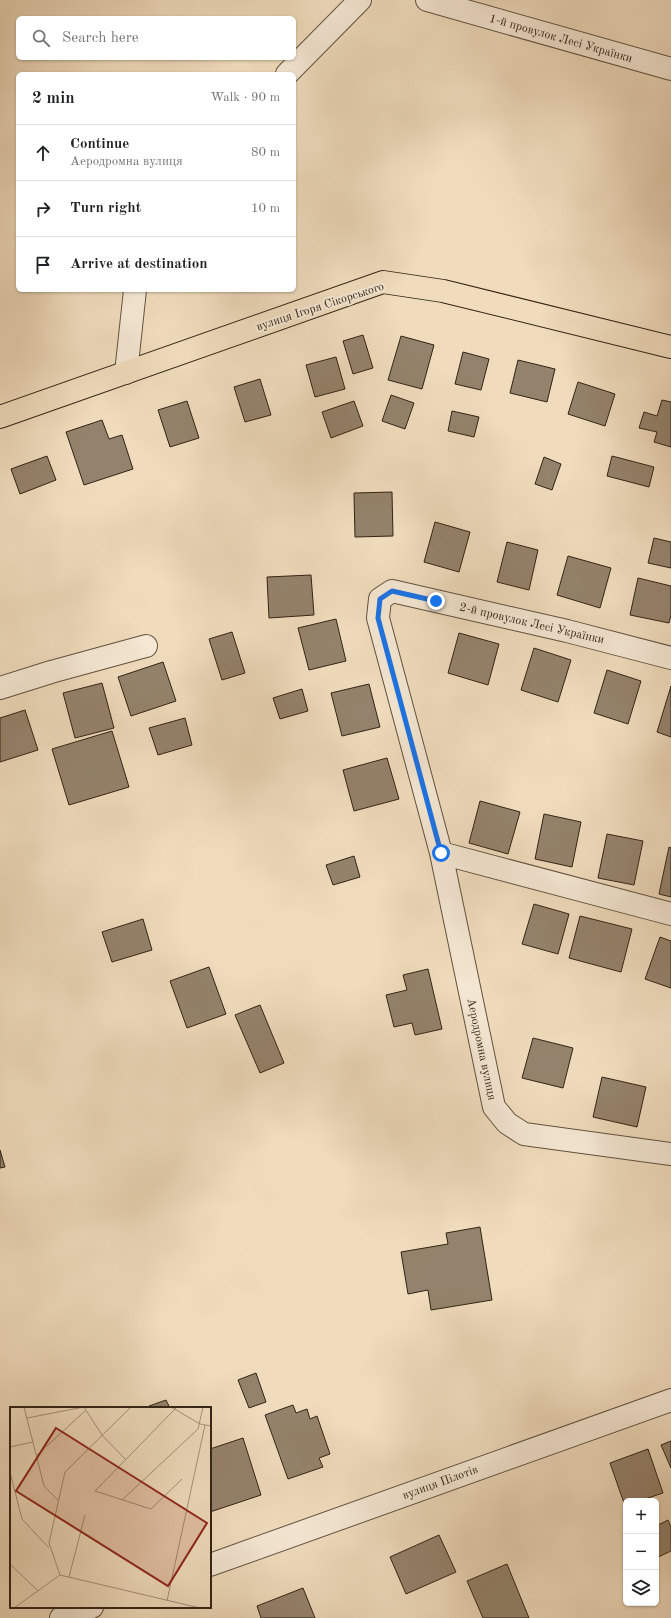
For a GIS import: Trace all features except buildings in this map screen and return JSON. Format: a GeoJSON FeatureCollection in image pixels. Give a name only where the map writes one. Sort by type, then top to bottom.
{"type":"FeatureCollection","features":[{"type":"Feature","properties":{"kind":"main road","name":"вулиця Ігоря Сікорського"},"geometry":{"type":"LineString","coordinates":[[0,417],[384,282],[443,291],[671,347]]}},
{"type":"Feature","properties":{"kind":"street"},"geometry":{"type":"LineString","coordinates":[[290,72],[360,0]]}},
{"type":"Feature","properties":{"kind":"street","name":"1-й провулок Лесі Українки"},"geometry":{"type":"LineString","coordinates":[[427,0],[671,69]]}},
{"type":"Feature","properties":{"kind":"street"},"geometry":{"type":"LineString","coordinates":[[126,372],[135,292]]}},
{"type":"Feature","properties":{"kind":"street","name":"2-й провулок Лесі Українки"},"geometry":{"type":"LineString","coordinates":[[392,591],[567,631],[671,658]]}},
{"type":"Feature","properties":{"kind":"street","name":"Аеродромна вулиця"},"geometry":{"type":"LineString","coordinates":[[392,591],[380,599],[378,618],[441,853],[494,1107],[507,1122],[524,1134],[671,1154]]}},
{"type":"Feature","properties":{"kind":"street"},"geometry":{"type":"LineString","coordinates":[[0,688],[51,672],[146,646]]}},
{"type":"Feature","properties":{"kind":"street"},"geometry":{"type":"LineString","coordinates":[[441,853],[671,914]]}},
{"type":"Feature","properties":{"kind":"street","name":"вулиця Пілотів"},"geometry":{"type":"LineString","coordinates":[[211,1565],[671,1400]]}},
{"type":"Feature","properties":{"kind":"street"},"geometry":{"type":"LineString","coordinates":[[61,1618],[89,1608]]}},
{"type":"Feature","properties":{"kind":"route"},"geometry":{"type":"LineString","coordinates":[[436,601],[392,591],[380,599],[378,618],[441,853]]}}]}
